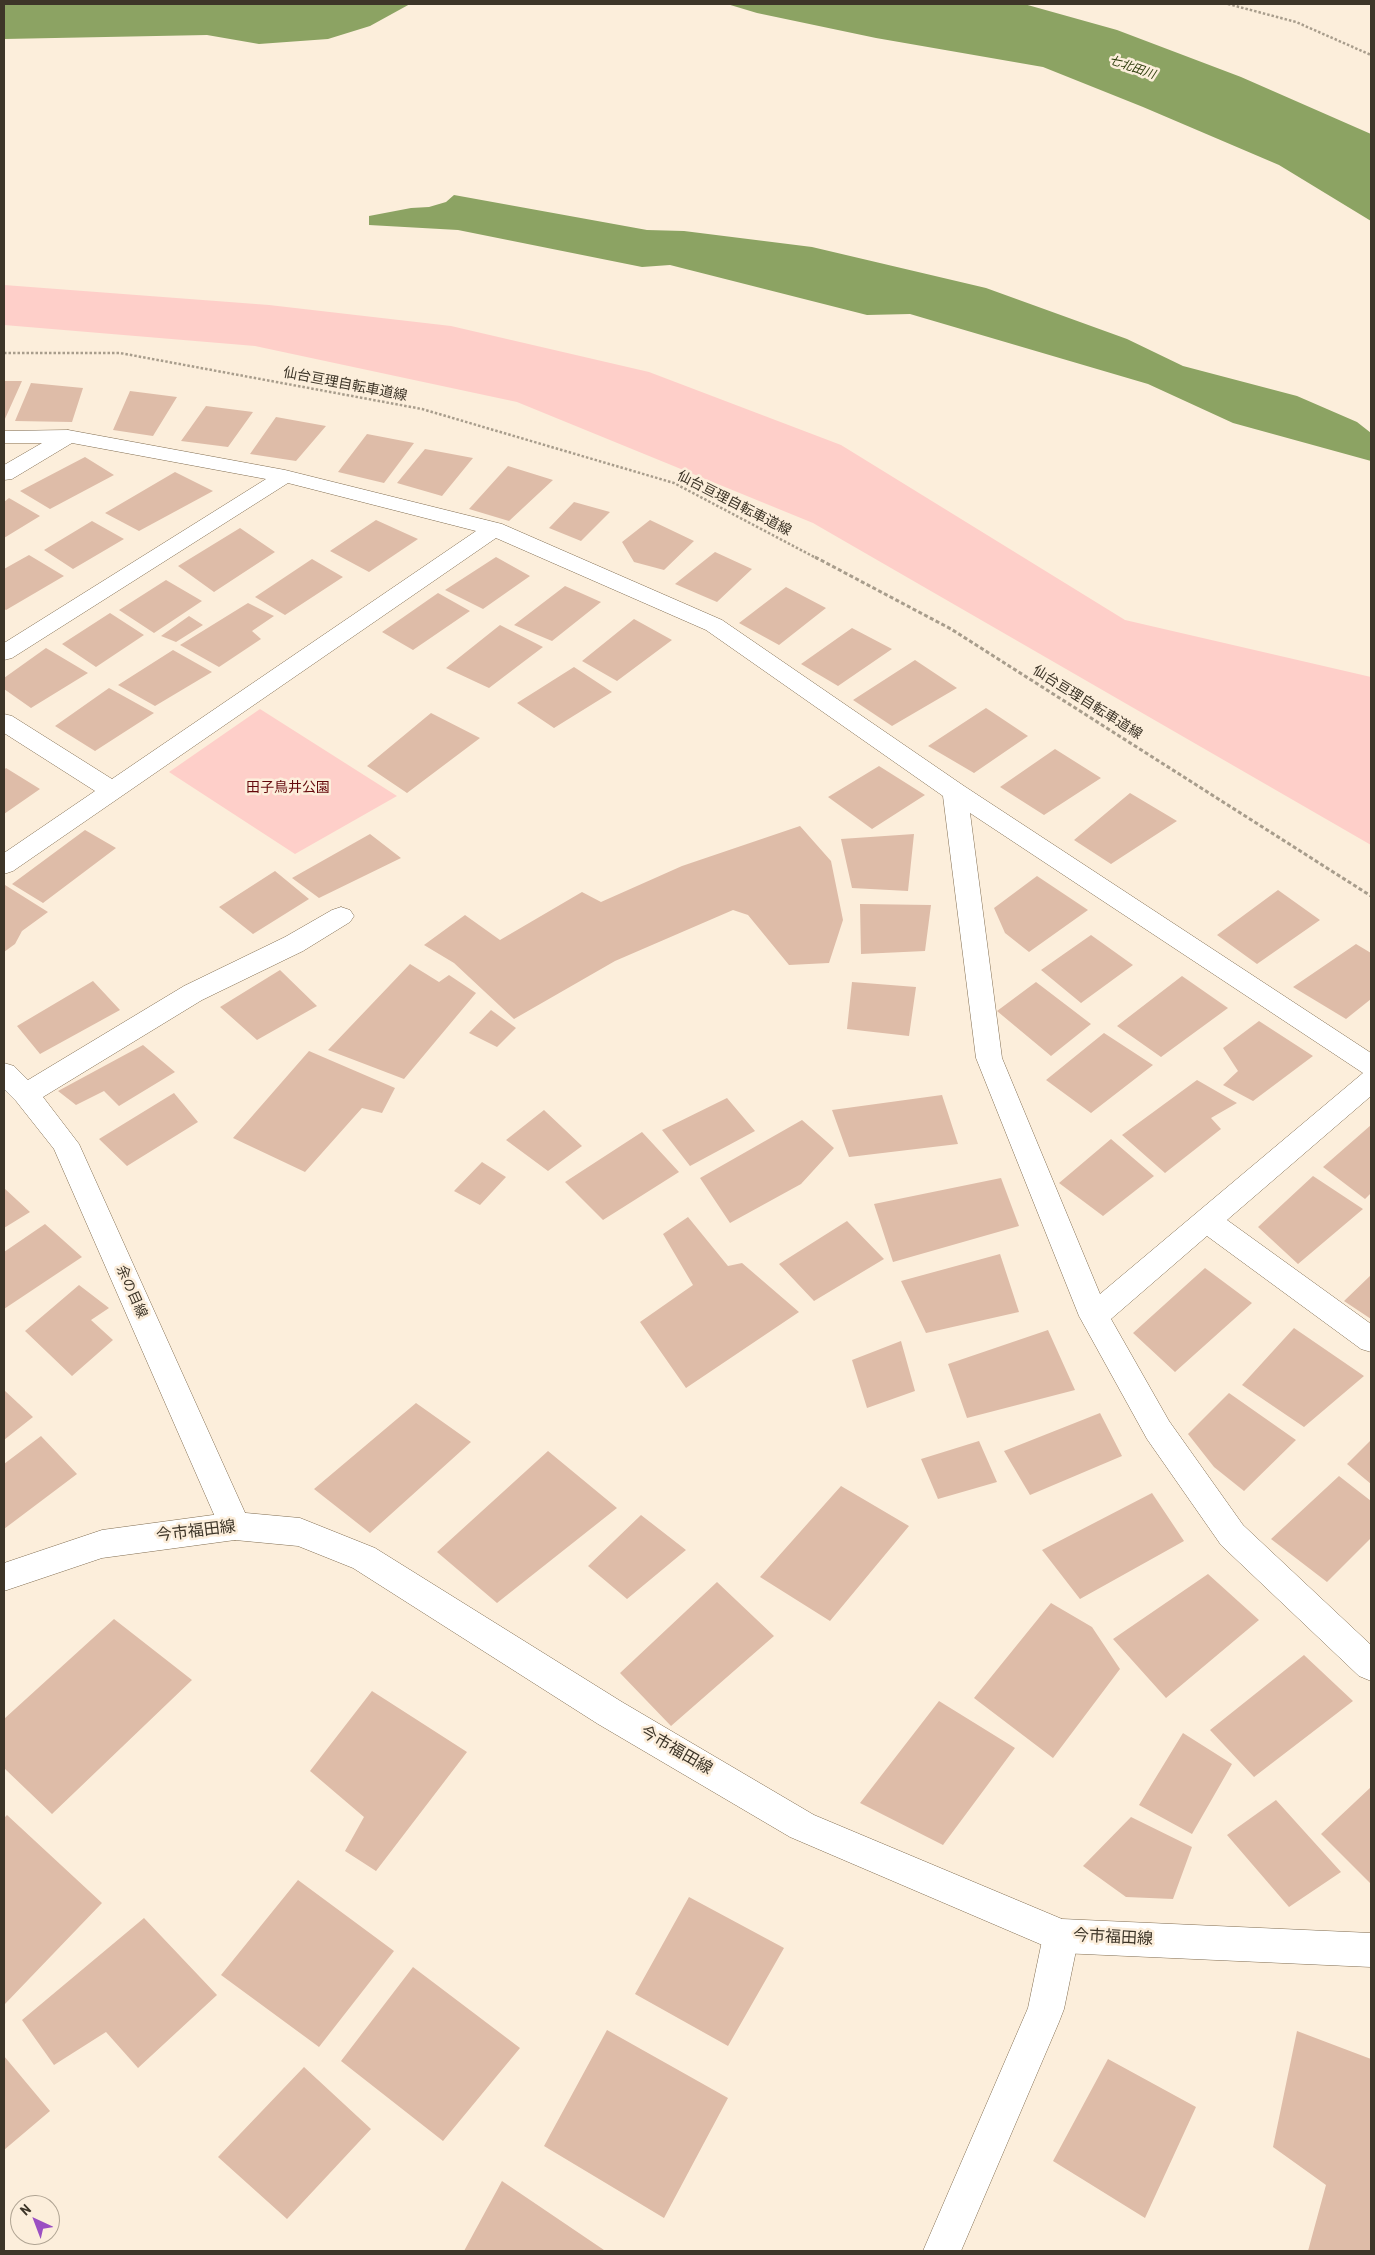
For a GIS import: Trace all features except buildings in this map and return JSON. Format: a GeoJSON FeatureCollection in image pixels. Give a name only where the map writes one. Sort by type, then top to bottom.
{"type":"FeatureCollection","features":[{"type":"Feature","properties":{"kind":"street"},"geometry":{"type":"LineString","coordinates":[[4,474],[68,436]]}},
{"type":"Feature","properties":{"kind":"street"},"geometry":{"type":"LineString","coordinates":[[4,437],[68,436],[285,476],[494,529],[714,624],[955,792],[1371,1066]]}},
{"type":"Feature","properties":{"kind":"street"},"geometry":{"type":"LineString","coordinates":[[4,653],[285,476]]}},
{"type":"Feature","properties":{"kind":"street"},"geometry":{"type":"LineString","coordinates":[[4,865],[494,529]]}},
{"type":"Feature","properties":{"kind":"street"},"geometry":{"type":"LineString","coordinates":[[4,722],[112,791]]}},
{"type":"Feature","properties":{"kind":"street"},"geometry":{"type":"LineString","coordinates":[[955,792],[989,1058],[1094,1316],[1158,1430],[1232,1535],[1371,1666]]}},
{"type":"Feature","properties":{"kind":"street"},"geometry":{"type":"LineString","coordinates":[[26,1094],[193,993],[294,944],[341,916]]}},
{"type":"Feature","properties":{"kind":"street","name":"余の目線"},"geometry":{"type":"LineString","coordinates":[[4,1073],[26,1094],[65,1144],[236,1526]]}},
{"type":"Feature","properties":{"kind":"street"},"geometry":{"type":"LineString","coordinates":[[1094,1316],[1371,1081]]}},
{"type":"Feature","properties":{"kind":"street"},"geometry":{"type":"LineString","coordinates":[[1207,1220],[1371,1340]]}},
{"type":"Feature","properties":{"kind":"street","name":"今市福田線"},"geometry":{"type":"LineString","coordinates":[[4,1577],[102,1544],[236,1526],[300,1532],[364,1558],[610,1713],[802,1826],[1061,1936],[1371,1950]]}},
{"type":"Feature","properties":{"kind":"street"},"geometry":{"type":"LineString","coordinates":[[942,2251],[1046,2009],[1061,1936]]}},
{"type":"Feature","properties":{"kind":"path"},"geometry":{"type":"LineString","coordinates":[[1228,4],[1296,22],[1371,55]]}},
{"type":"Feature","properties":{"kind":"path","name":"仙台亘理自転車道線"},"geometry":{"type":"LineString","coordinates":[[4,354],[120,353],[422,409],[674,483],[951,629],[1371,896]]}},
{"type":"Feature","properties":{"kind":"green space"},"geometry":{"type":"Polygon","coordinates":[[[4,285],[269,305],[451,326],[649,372],[841,445],[1125,620],[1371,677],[1371,845],[813,523],[517,402],[255,346],[4,325],[4,285]]]}},
{"type":"Feature","properties":{"kind":"green space","name":"田子鳥井公園"},"geometry":{"type":"Polygon","coordinates":[[[260,709],[397,796],[295,854],[169,772],[260,709]]]}},
{"type":"Feature","properties":{"kind":"water"},"geometry":{"type":"Polygon","coordinates":[[[4,4],[410,4],[370,26],[328,39],[259,44],[207,35],[4,39],[4,4]]]}},
{"type":"Feature","properties":{"kind":"water","name":"七北田川"},"geometry":{"type":"Polygon","coordinates":[[[727,4],[1024,4],[1117,30],[1241,77],[1371,134],[1371,221],[1279,165],[1043,67],[876,38],[757,13],[727,4]]]}},
{"type":"Feature","properties":{"kind":"water"},"geometry":{"type":"Polygon","coordinates":[[[454,195],[647,230],[684,231],[812,247],[986,288],[1127,339],[1183,366],[1297,396],[1357,422],[1371,433],[1371,461],[1233,423],[1148,384],[910,314],[867,315],[670,265],[642,267],[458,230],[369,225],[369,216],[411,208],[429,207],[446,202],[454,195]]]}}]}
